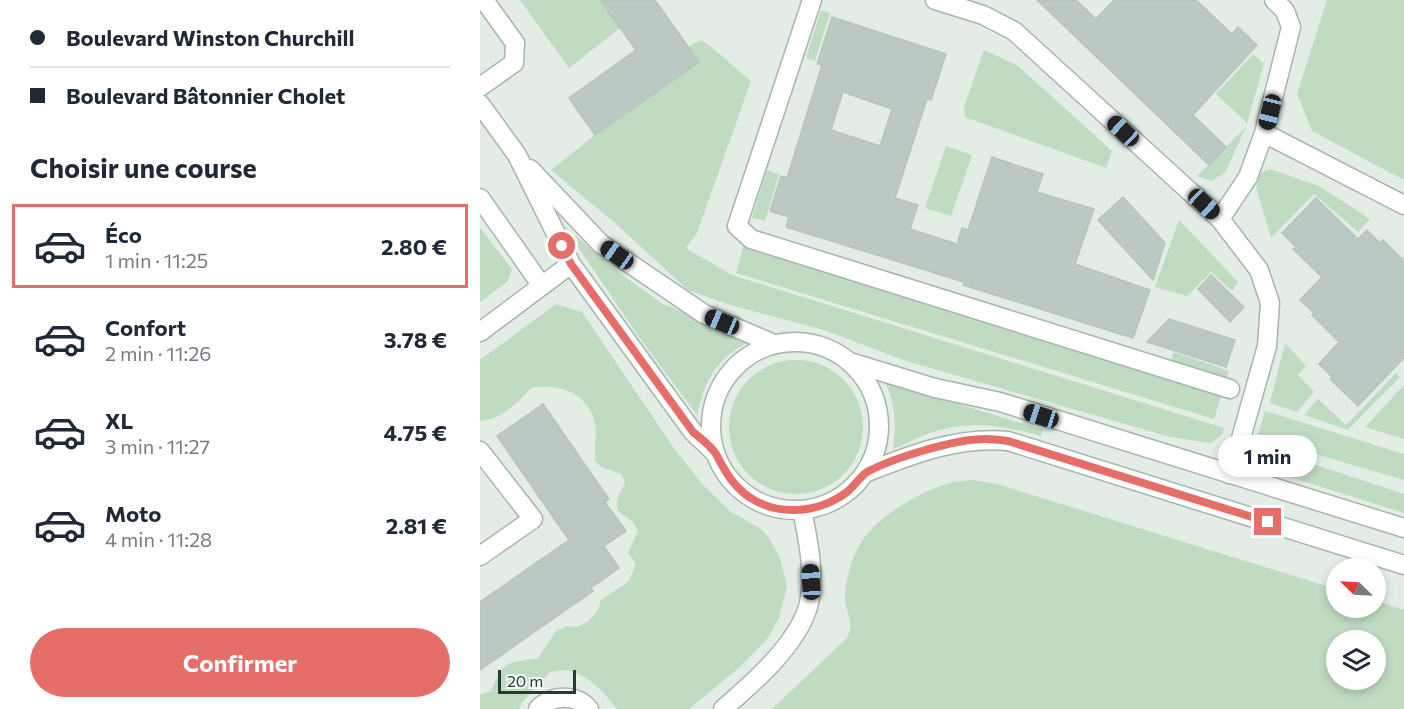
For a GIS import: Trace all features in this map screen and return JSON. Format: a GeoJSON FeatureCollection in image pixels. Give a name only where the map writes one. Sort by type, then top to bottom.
{"type":"FeatureCollection","features":[{"type":"Feature","properties":{"kind":"street"},"geometry":{"type":"LineString","coordinates":[[480,87],[514,63],[515,44],[484,0]]}},
{"type":"Feature","properties":{"kind":"street"},"geometry":{"type":"LineString","coordinates":[[812,0],[737,226],[751,238],[762,242],[1230,389]]}},
{"type":"Feature","properties":{"kind":"street"},"geometry":{"type":"LineString","coordinates":[[935,0],[983,15],[1014,31],[1220,219],[1259,270],[1270,303],[1267,346],[1229,474]]}},
{"type":"Feature","properties":{"kind":"street"},"geometry":{"type":"LineString","coordinates":[[1220,219],[1248,177],[1264,134],[1291,27],[1286,11],[1274,0]]}},
{"type":"Feature","properties":{"kind":"street"},"geometry":{"type":"LineString","coordinates":[[480,104],[517,155],[601,244],[704,314],[774,344]]}},
{"type":"Feature","properties":{"kind":"street"},"geometry":{"type":"LineString","coordinates":[[1264,134],[1404,205]]}},
{"type":"Feature","properties":{"kind":"street"},"geometry":{"type":"LineString","coordinates":[[517,155],[571,264],[693,432],[715,453]]}},
{"type":"Feature","properties":{"kind":"street"},"geometry":{"type":"LineString","coordinates":[[480,198],[543,286]]}},
{"type":"Feature","properties":{"kind":"street"},"geometry":{"type":"LineString","coordinates":[[480,332],[571,264]]}},
{"type":"Feature","properties":{"kind":"street"},"geometry":{"type":"LineString","coordinates":[[792,341],[818,344],[850,362],[861,373],[870,388],[879,415],[878,442],[865,473],[852,488],[836,499],[817,507],[802,510],[773,507],[749,497],[729,479],[715,453],[711,421],[720,387],[735,367],[747,356],[774,344],[792,341]]}},
{"type":"Feature","properties":{"kind":"street"},"geometry":{"type":"LineString","coordinates":[[850,362],[935,388],[1000,402],[1404,528]]}},
{"type":"Feature","properties":{"kind":"street"},"geometry":{"type":"LineString","coordinates":[[865,473],[904,458],[969,440],[1008,441],[1404,565]]}},
{"type":"Feature","properties":{"kind":"street"},"geometry":{"type":"LineString","coordinates":[[480,451],[533,519],[480,556]]}},
{"type":"Feature","properties":{"kind":"street"},"geometry":{"type":"LineString","coordinates":[[723,709],[746,689],[778,655],[796,631],[808,607],[811,582],[808,539],[802,510]]}},
{"type":"Feature","properties":{"kind":"street"},"geometry":{"type":"LineString","coordinates":[[538,709],[560,697],[574,699],[585,704],[589,709]]}},
{"type":"Feature","properties":{"kind":"green space"},"geometry":{"type":"Polygon","coordinates":[[[520,0],[600,0],[620,28],[569,68],[520,0]]]}},
{"type":"Feature","properties":{"kind":"green space"},"geometry":{"type":"Polygon","coordinates":[[[1327,0],[1404,0],[1404,180],[1312,131],[1297,94],[1327,0]]]}},
{"type":"Feature","properties":{"kind":"green space"},"geometry":{"type":"Polygon","coordinates":[[[821,10],[830,13],[815,61],[806,58],[821,10]]]}},
{"type":"Feature","properties":{"kind":"green space"},"geometry":{"type":"Polygon","coordinates":[[[701,40],[751,81],[697,233],[686,248],[732,275],[1224,428],[1222,435],[1211,443],[1170,437],[903,360],[827,331],[730,305],[688,290],[615,223],[551,170],[595,135],[698,62],[688,47],[701,40]]]}},
{"type":"Feature","properties":{"kind":"green space"},"geometry":{"type":"Polygon","coordinates":[[[984,50],[1017,65],[1112,151],[1106,168],[965,117],[964,107],[984,50]]]}},
{"type":"Feature","properties":{"kind":"green space"},"geometry":{"type":"Polygon","coordinates":[[[1253,54],[1264,64],[1247,123],[1216,94],[1253,54]]]}},
{"type":"Feature","properties":{"kind":"green space"},"geometry":{"type":"Polygon","coordinates":[[[1246,127],[1225,173],[1211,181],[1197,176],[1246,127]]]}},
{"type":"Feature","properties":{"kind":"green space"},"geometry":{"type":"Polygon","coordinates":[[[946,146],[972,155],[951,216],[925,208],[946,146]]]}},
{"type":"Feature","properties":{"kind":"green space"},"geometry":{"type":"Polygon","coordinates":[[[1270,169],[1319,186],[1370,219],[1358,232],[1314,194],[1271,238],[1256,187],[1260,173],[1270,169]]]}},
{"type":"Feature","properties":{"kind":"green space"},"geometry":{"type":"Polygon","coordinates":[[[767,170],[779,174],[765,221],[752,218],[767,170]]]}},
{"type":"Feature","properties":{"kind":"green space"},"geometry":{"type":"Polygon","coordinates":[[[1179,220],[1238,282],[1232,291],[1211,272],[1187,296],[1155,287],[1179,220]]]}},
{"type":"Feature","properties":{"kind":"green space"},"geometry":{"type":"Polygon","coordinates":[[[563,225],[622,275],[663,304],[751,340],[729,355],[714,371],[704,390],[697,415],[637,334],[563,225]]]}},
{"type":"Feature","properties":{"kind":"green space"},"geometry":{"type":"Polygon","coordinates":[[[480,228],[512,269],[507,282],[480,302],[480,228]]]}},
{"type":"Feature","properties":{"kind":"green space"},"geometry":{"type":"Polygon","coordinates":[[[744,244],[1223,391],[1214,419],[736,273],[744,244]]]}},
{"type":"Feature","properties":{"kind":"green space"},"geometry":{"type":"Polygon","coordinates":[[[556,304],[582,312],[673,447],[701,483],[731,512],[761,529],[780,558],[787,586],[779,618],[767,639],[740,667],[689,709],[617,709],[589,680],[576,673],[564,671],[550,672],[519,709],[480,709],[480,695],[491,691],[500,673],[508,664],[538,658],[556,631],[567,626],[577,627],[588,622],[598,610],[601,600],[629,581],[636,564],[628,553],[638,531],[633,522],[617,510],[617,500],[625,482],[621,474],[601,467],[595,461],[595,423],[591,412],[579,397],[551,387],[531,388],[502,414],[480,421],[480,360],[556,304]]]}},
{"type":"Feature","properties":{"kind":"green space"},"geometry":{"type":"Polygon","coordinates":[[[1285,343],[1306,366],[1298,375],[1314,392],[1297,412],[1270,403],[1285,343]]]}},
{"type":"Feature","properties":{"kind":"green space"},"geometry":{"type":"Polygon","coordinates":[[[1174,352],[1229,371],[1224,385],[1169,366],[1174,352]]]}},
{"type":"Feature","properties":{"kind":"green space"},"geometry":{"type":"Polygon","coordinates":[[[796,360],[822,365],[843,380],[858,401],[863,427],[858,453],[843,474],[822,489],[796,494],[770,489],[749,474],[734,453],[729,427],[734,401],[749,380],[770,365],[796,360]]]}},
{"type":"Feature","properties":{"kind":"green space"},"geometry":{"type":"Polygon","coordinates":[[[1396,373],[1400,377],[1348,430],[1304,415],[1318,399],[1346,425],[1396,373]]]}},
{"type":"Feature","properties":{"kind":"green space"},"geometry":{"type":"Polygon","coordinates":[[[884,381],[1043,430],[1041,436],[1001,427],[960,426],[928,434],[893,449],[894,414],[884,381]]]}},
{"type":"Feature","properties":{"kind":"green space"},"geometry":{"type":"Polygon","coordinates":[[[1404,385],[1404,439],[1365,427],[1404,385]]]}},
{"type":"Feature","properties":{"kind":"green space"},"geometry":{"type":"Polygon","coordinates":[[[1265,411],[1404,454],[1404,480],[1257,437],[1265,411]]]}},
{"type":"Feature","properties":{"kind":"green space"},"geometry":{"type":"Polygon","coordinates":[[[1256,445],[1404,494],[1404,513],[1271,471],[1257,461],[1256,445]]]}},
{"type":"Feature","properties":{"kind":"green space"},"geometry":{"type":"Polygon","coordinates":[[[972,480],[997,484],[1326,586],[1326,618],[1386,618],[1386,604],[1404,610],[1404,709],[772,709],[847,638],[850,620],[845,599],[847,580],[855,553],[869,531],[913,498],[949,483],[972,480]]]}},
{"type":"Feature","properties":{"kind":"building"},"geometry":{"type":"Polygon","coordinates":[[[600,0],[655,0],[699,62],[595,135],[569,98],[636,50],[600,0]]]}},
{"type":"Feature","properties":{"kind":"building"},"geometry":{"type":"Polygon","coordinates":[[[1037,0],[1076,0],[1096,19],[1114,0],[1196,0],[1232,34],[1238,27],[1257,45],[1193,115],[1226,147],[1209,165],[1037,0]]]}},
{"type":"Feature","properties":{"kind":"building"},"geometry":{"type":"Polygon","coordinates":[[[832,17],[946,54],[931,100],[927,99],[895,198],[918,205],[910,229],[957,244],[962,228],[968,230],[992,157],[1043,174],[1037,192],[1094,209],[1075,264],[1150,290],[1133,338],[963,285],[964,282],[786,227],[789,217],[770,211],[781,176],[787,178],[822,65],[817,64],[832,17]],[[843,92],[831,130],[880,146],[892,109],[843,92]]]}},
{"type":"Feature","properties":{"kind":"building"},"geometry":{"type":"Polygon","coordinates":[[[1123,197],[1165,243],[1153,280],[1098,220],[1123,197]]]}},
{"type":"Feature","properties":{"kind":"building"},"geometry":{"type":"Polygon","coordinates":[[[1316,198],[1358,239],[1367,230],[1380,243],[1383,240],[1404,261],[1404,358],[1358,406],[1330,379],[1332,377],[1319,364],[1339,342],[1300,300],[1322,277],[1293,249],[1296,247],[1282,233],[1316,198]]]}},
{"type":"Feature","properties":{"kind":"building"},"geometry":{"type":"Polygon","coordinates":[[[1211,275],[1244,307],[1230,322],[1198,289],[1211,275]]]}},
{"type":"Feature","properties":{"kind":"building"},"geometry":{"type":"Polygon","coordinates":[[[1169,319],[1235,340],[1226,367],[1147,342],[1169,319]]]}},
{"type":"Feature","properties":{"kind":"building"},"geometry":{"type":"Polygon","coordinates":[[[543,404],[609,499],[605,502],[626,531],[604,546],[619,568],[591,588],[593,591],[480,670],[480,602],[569,540],[497,436],[543,404]]]}},
{"type":"Feature","properties":{"kind":"route"},"geometry":{"type":"LineString","coordinates":[[562,246],[571,264],[693,432],[715,453],[729,479],[749,497],[766,505],[791,510],[817,507],[836,499],[852,488],[865,473],[943,446],[986,439],[1008,441],[1268,522]]}}]}
